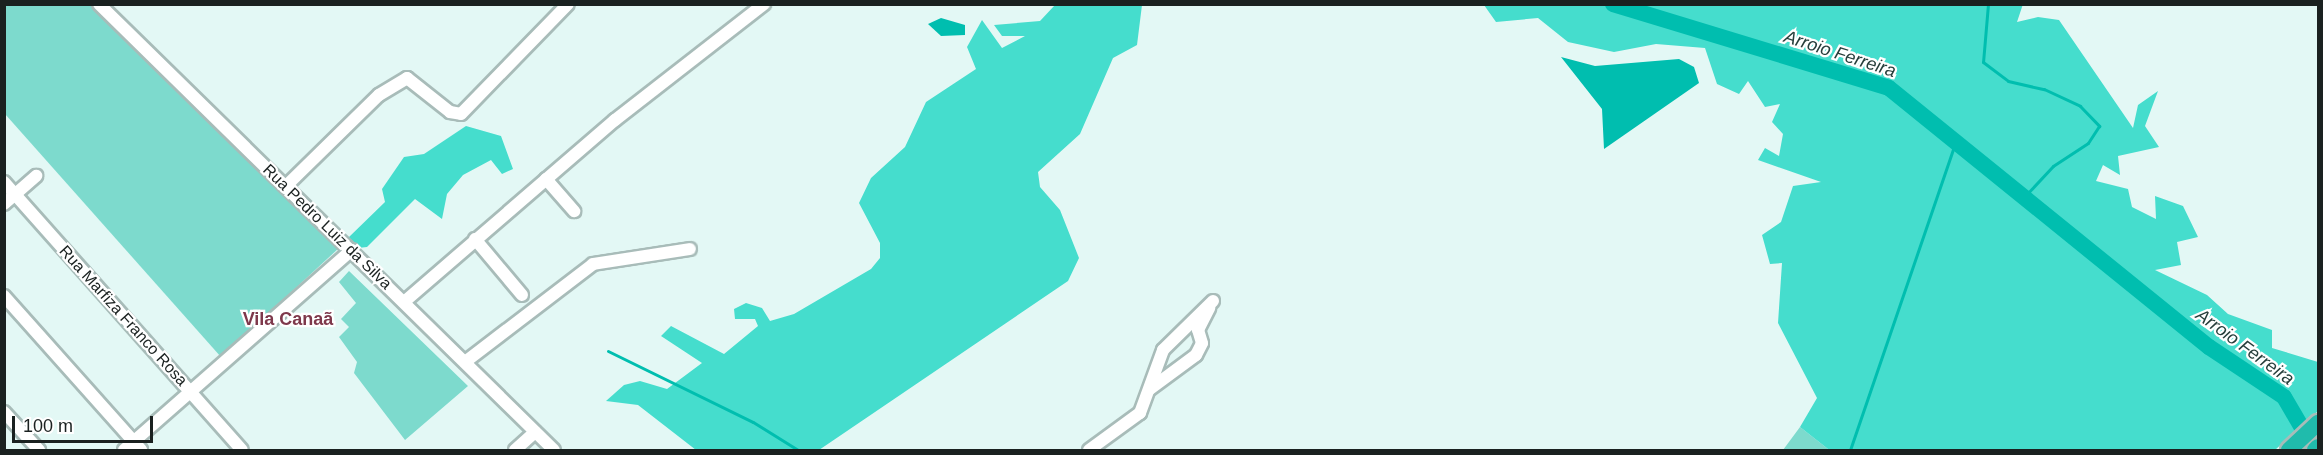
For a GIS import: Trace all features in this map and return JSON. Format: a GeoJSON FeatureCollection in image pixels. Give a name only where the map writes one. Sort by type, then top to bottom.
{"type":"FeatureCollection","features":[{"type":"Feature","properties":{"kind":"highway"},"geometry":{"type":"LineString","coordinates":[[2289,450],[2318,424]]}},
{"type":"Feature","properties":{"kind":"highway"},"geometry":{"type":"LineString","coordinates":[[2315,450],[2319,447]]}},
{"type":"Feature","properties":{"kind":"street","name":"Rua Pedro Luiz da Silva"},"geometry":{"type":"LineString","coordinates":[[99,4],[554,450]]}},
{"type":"Feature","properties":{"kind":"street"},"geometry":{"type":"LineString","coordinates":[[286,186],[379,95],[407,78],[450,112],[461,114],[568,4]]}},
{"type":"Feature","properties":{"kind":"street"},"geometry":{"type":"LineString","coordinates":[[404,302],[546,179],[764,4]]}},
{"type":"Feature","properties":{"kind":"street"},"geometry":{"type":"LineString","coordinates":[[4,204],[36,176]]}},
{"type":"Feature","properties":{"kind":"street"},"geometry":{"type":"LineString","coordinates":[[546,179],[574,211]]}},
{"type":"Feature","properties":{"kind":"street","name":"Rua Marfiza Franco Rosa"},"geometry":{"type":"LineString","coordinates":[[4,182],[242,450]]}},
{"type":"Feature","properties":{"kind":"street"},"geometry":{"type":"LineString","coordinates":[[475,239],[522,295]]}},
{"type":"Feature","properties":{"kind":"street"},"geometry":{"type":"LineString","coordinates":[[465,362],[593,264],[690,249]]}},
{"type":"Feature","properties":{"kind":"street"},"geometry":{"type":"LineString","coordinates":[[124,450],[137,446],[190,392],[352,250]]}},
{"type":"Feature","properties":{"kind":"street"},"geometry":{"type":"LineString","coordinates":[[4,296],[137,446]]}},
{"type":"Feature","properties":{"kind":"street"},"geometry":{"type":"LineString","coordinates":[[1089,450],[1140,413],[1163,351],[1212,302],[1198,330],[1202,343],[1196,355],[1150,389]]}},
{"type":"Feature","properties":{"kind":"street"},"geometry":{"type":"LineString","coordinates":[[4,412],[39,450]]}},
{"type":"Feature","properties":{"kind":"street"},"geometry":{"type":"LineString","coordinates":[[515,450],[535,432]]}},
{"type":"Feature","properties":{"kind":"shaded area"},"geometry":{"type":"Polygon","coordinates":[[[2023,4],[2017,22],[2038,17],[2059,20],[2133,128],[2138,105],[2158,91],[2145,126],[2159,147],[2118,156],[2120,175],[2103,165],[2096,181],[2128,189],[2132,207],[2156,219],[2155,196],[2183,206],[2198,237],[2177,242],[2181,265],[2155,270],[2207,295],[2228,314],[2272,330],[2272,348],[2318,362],[2318,411],[2275,450],[1828,449],[1800,427],[1817,398],[1778,323],[1782,263],[1770,264],[1762,235],[1781,222],[1793,186],[1821,182],[1758,160],[1765,148],[1779,156],[1783,134],[1772,122],[1780,104],[1765,107],[1748,81],[1739,94],[1717,84],[1705,48],[1656,44],[1614,52],[1568,42],[1538,18],[1496,22],[1484,5],[2023,4]]]}},
{"type":"Feature","properties":{"kind":"shaded area"},"geometry":{"type":"Polygon","coordinates":[[[4,5],[92,5],[339,248],[221,357],[5,114],[4,5]]]}},
{"type":"Feature","properties":{"kind":"shaded area"},"geometry":{"type":"Polygon","coordinates":[[[1055,5],[1142,5],[1137,45],[1113,58],[1080,134],[1038,172],[1040,187],[1060,210],[1079,258],[1068,281],[819,450],[696,450],[638,405],[606,401],[624,385],[640,381],[667,389],[702,363],[661,336],[671,326],[724,354],[758,326],[755,319],[735,319],[734,309],[746,303],[762,308],[770,321],[794,314],[871,269],[880,258],[880,243],[859,203],[871,178],[905,147],[926,102],[976,69],[967,47],[982,20],[1002,48],[1025,36],[1002,36],[994,25],[1040,21],[1055,5]]]}},
{"type":"Feature","properties":{"kind":"shaded area"},"geometry":{"type":"Polygon","coordinates":[[[941,18],[965,25],[965,35],[941,36],[928,24],[941,18]]]}},
{"type":"Feature","properties":{"kind":"shaded area"},"geometry":{"type":"Polygon","coordinates":[[[1561,57],[1595,66],[1679,59],[1694,67],[1699,83],[1604,149],[1602,109],[1561,57]]]}},
{"type":"Feature","properties":{"kind":"shaded area"},"geometry":{"type":"Polygon","coordinates":[[[466,126],[501,136],[513,169],[502,174],[491,160],[463,175],[447,194],[442,219],[415,199],[367,247],[358,248],[348,238],[385,202],[382,189],[404,157],[424,154],[466,126]]]}},
{"type":"Feature","properties":{"kind":"shaded area"},"geometry":{"type":"Polygon","coordinates":[[[349,271],[468,386],[405,440],[354,373],[357,362],[339,337],[349,327],[341,319],[356,303],[339,282],[349,271]]]}},
{"type":"Feature","properties":{"kind":"shaded area"},"geometry":{"type":"Polygon","coordinates":[[[1800,427],[1828,449],[1831,450],[1783,450],[1800,427]]]}},
{"type":"Feature","properties":{"kind":"waterway","name":"Arroio Ferreira"},"geometry":{"type":"LineString","coordinates":[[1613,4],[1889,88],[2209,347],[2284,397],[2312,445]]}},
{"type":"Feature","properties":{"kind":"waterway","name":"Arroio Ferreira"},"geometry":{"type":"LineString","coordinates":[[1988,4],[1983,62],[2008,81],[2044,89],[2080,106],[2099,126],[2088,143],[2053,166],[2024,197]]}},
{"type":"Feature","properties":{"kind":"waterway"},"geometry":{"type":"LineString","coordinates":[[1850,450],[1955,143]]}},
{"type":"Feature","properties":{"kind":"waterway"},"geometry":{"type":"LineString","coordinates":[[608,351],[753,422],[798,450]]}},
{"type":"Feature","properties":{"kind":"district","name":"Vila Canaã"},"geometry":{"type":"Point","coordinates":[288,319]}}]}
